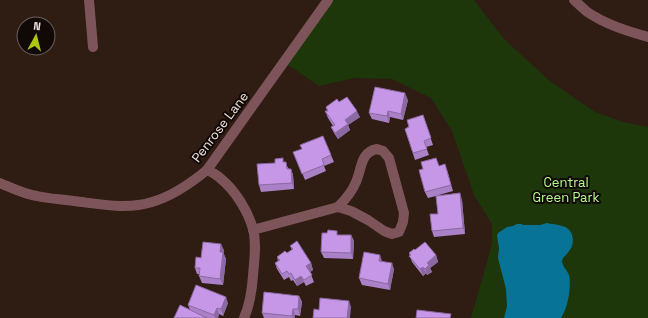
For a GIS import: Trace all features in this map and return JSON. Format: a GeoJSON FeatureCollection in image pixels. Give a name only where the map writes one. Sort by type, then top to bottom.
{"type":"FeatureCollection","features":[{"type":"Feature","properties":{"kind":"street"},"geometry":{"type":"LineString","coordinates":[[90,0],[93,47]]}},
{"type":"Feature","properties":{"kind":"street","name":"Penrose Lane"},"geometry":{"type":"LineString","coordinates":[[0,183],[19,191],[38,196],[115,206],[132,206],[151,203],[166,198],[181,190],[207,170],[328,0]]}},
{"type":"Feature","properties":{"kind":"street"},"geometry":{"type":"LineString","coordinates":[[574,0],[587,11],[606,23],[648,37]]}},
{"type":"Feature","properties":{"kind":"street"},"geometry":{"type":"LineString","coordinates":[[253,230],[338,207],[348,197],[357,181],[365,155],[371,150],[377,149],[383,151],[389,158],[404,213],[403,222],[399,232],[392,234],[384,231],[368,220],[338,207]]}},
{"type":"Feature","properties":{"kind":"street"},"geometry":{"type":"LineString","coordinates":[[207,170],[219,177],[238,197],[253,230],[255,260],[252,292],[244,318]]}},
{"type":"Feature","properties":{"kind":"green space","name":"Central Green Park"},"geometry":{"type":"Polygon","coordinates":[[[328,0],[474,0],[504,39],[550,81],[595,112],[623,122],[648,127],[648,318],[471,318],[492,244],[492,224],[474,195],[452,131],[431,98],[392,79],[354,78],[319,86],[284,62],[328,0]]]}},
{"type":"Feature","properties":{"kind":"water"},"geometry":{"type":"Polygon","coordinates":[[[547,223],[565,227],[570,231],[572,236],[572,246],[562,261],[569,275],[570,282],[565,311],[561,318],[504,318],[507,306],[506,289],[498,258],[498,233],[507,227],[517,224],[540,225],[547,223]]]}},
{"type":"Feature","properties":{"kind":"building"},"geometry":{"type":"Polygon","coordinates":[[[375,87],[405,93],[401,114],[388,111],[387,116],[369,113],[375,87]]]}},
{"type":"Feature","properties":{"kind":"building"},"geometry":{"type":"Polygon","coordinates":[[[347,97],[357,111],[345,120],[348,124],[335,133],[331,127],[335,125],[325,111],[328,111],[326,107],[337,99],[339,102],[347,97]]]}},
{"type":"Feature","properties":{"kind":"building"},"geometry":{"type":"Polygon","coordinates":[[[423,115],[431,138],[424,141],[427,149],[413,153],[405,129],[409,127],[407,120],[423,115]]]}},
{"type":"Feature","properties":{"kind":"building"},"geometry":{"type":"Polygon","coordinates":[[[323,136],[331,155],[322,159],[324,165],[302,174],[293,152],[302,149],[300,145],[323,136]]]}},
{"type":"Feature","properties":{"kind":"building"},"geometry":{"type":"Polygon","coordinates":[[[283,158],[283,162],[286,162],[287,169],[291,169],[292,183],[259,185],[257,164],[275,163],[275,159],[283,158]]]}},
{"type":"Feature","properties":{"kind":"building"},"geometry":{"type":"Polygon","coordinates":[[[436,158],[439,166],[445,164],[451,185],[425,192],[419,170],[423,169],[421,162],[436,158]]]}},
{"type":"Feature","properties":{"kind":"building"},"geometry":{"type":"Polygon","coordinates":[[[460,193],[463,228],[432,231],[430,214],[438,214],[436,196],[460,193]]]}},
{"type":"Feature","properties":{"kind":"building"},"geometry":{"type":"Polygon","coordinates":[[[328,230],[337,231],[337,235],[351,235],[351,253],[321,252],[322,233],[327,233],[328,230]]]}},
{"type":"Feature","properties":{"kind":"building"},"geometry":{"type":"Polygon","coordinates":[[[297,241],[311,263],[306,266],[312,275],[304,280],[301,276],[295,280],[291,273],[289,274],[287,271],[282,274],[275,263],[280,260],[277,257],[285,251],[287,253],[293,249],[290,246],[297,241]]]}},
{"type":"Feature","properties":{"kind":"building"},"geometry":{"type":"Polygon","coordinates":[[[203,242],[221,244],[220,252],[223,252],[220,279],[199,276],[200,268],[195,268],[196,257],[201,258],[203,242]]]}},
{"type":"Feature","properties":{"kind":"building"},"geometry":{"type":"Polygon","coordinates":[[[425,242],[436,255],[427,263],[429,265],[425,269],[423,267],[420,269],[409,256],[411,255],[409,253],[425,242]]]}},
{"type":"Feature","properties":{"kind":"building"},"geometry":{"type":"Polygon","coordinates":[[[364,252],[380,255],[379,261],[392,263],[388,284],[359,278],[364,252]]]}},
{"type":"Feature","properties":{"kind":"building"},"geometry":{"type":"Polygon","coordinates":[[[196,285],[226,297],[221,309],[217,308],[214,315],[188,305],[196,285]]]}},
{"type":"Feature","properties":{"kind":"building"},"geometry":{"type":"Polygon","coordinates":[[[264,292],[299,296],[298,309],[293,309],[292,316],[262,313],[264,292]]]}},
{"type":"Feature","properties":{"kind":"building"},"geometry":{"type":"Polygon","coordinates":[[[320,298],[349,301],[347,318],[313,318],[314,309],[319,310],[320,298]]]}},
{"type":"Feature","properties":{"kind":"building"},"geometry":{"type":"Polygon","coordinates":[[[180,305],[207,318],[174,318],[180,305]]]}},
{"type":"Feature","properties":{"kind":"building"},"geometry":{"type":"Polygon","coordinates":[[[417,310],[451,314],[450,318],[416,318],[417,310]]]}}]}
